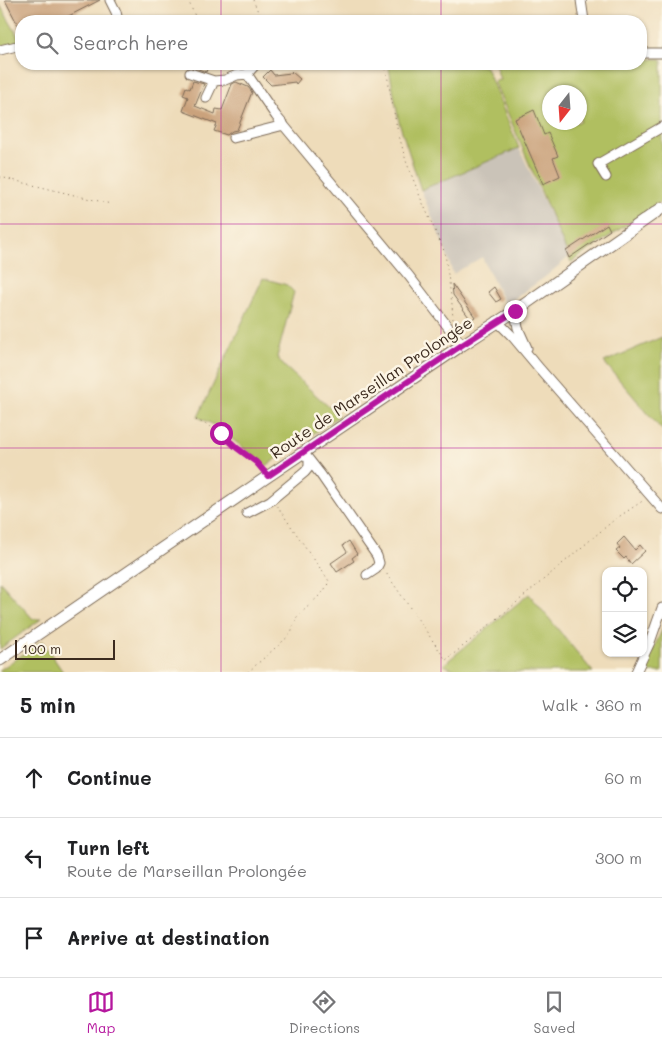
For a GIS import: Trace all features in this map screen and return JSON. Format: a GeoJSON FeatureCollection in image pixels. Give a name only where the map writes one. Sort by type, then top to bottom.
{"type":"FeatureCollection","features":[{"type":"Feature","properties":{"kind":"main road","name":"Route de Marseillan Prolongée"},"geometry":{"type":"LineString","coordinates":[[0,660],[268,476],[306,456],[462,345],[515,311],[662,208]]}},
{"type":"Feature","properties":{"kind":"street"},"geometry":{"type":"LineString","coordinates":[[110,0],[117,15]]}},
{"type":"Feature","properties":{"kind":"street"},"geometry":{"type":"LineString","coordinates":[[581,0],[583,15]]}},
{"type":"Feature","properties":{"kind":"street"},"geometry":{"type":"LineString","coordinates":[[0,50],[15,46]]}},
{"type":"Feature","properties":{"kind":"street"},"geometry":{"type":"LineString","coordinates":[[647,53],[662,53]]}},
{"type":"Feature","properties":{"kind":"street"},"geometry":{"type":"LineString","coordinates":[[190,73],[214,81],[246,74],[250,70]]}},
{"type":"Feature","properties":{"kind":"street"},"geometry":{"type":"LineString","coordinates":[[246,74],[284,125],[410,276],[462,345]]}},
{"type":"Feature","properties":{"kind":"street"},"geometry":{"type":"LineString","coordinates":[[206,98],[214,81]]}},
{"type":"Feature","properties":{"kind":"street"},"geometry":{"type":"LineString","coordinates":[[233,138],[284,125]]}},
{"type":"Feature","properties":{"kind":"street"},"geometry":{"type":"LineString","coordinates":[[606,177],[598,164],[662,127]]}},
{"type":"Feature","properties":{"kind":"street"},"geometry":{"type":"LineString","coordinates":[[515,311],[521,337],[530,356],[539,368]]}},
{"type":"Feature","properties":{"kind":"street"},"geometry":{"type":"LineString","coordinates":[[497,321],[662,509]]}},
{"type":"Feature","properties":{"kind":"street"},"geometry":{"type":"LineString","coordinates":[[247,513],[270,501],[305,472],[309,467],[306,456]]}},
{"type":"Feature","properties":{"kind":"street"},"geometry":{"type":"LineString","coordinates":[[306,456],[377,556],[378,563],[376,569],[366,575]]}},
{"type":"Feature","properties":{"kind":"street"},"geometry":{"type":"LineString","coordinates":[[636,672],[650,642],[662,608]]}},
{"type":"Feature","properties":{"kind":"path"},"geometry":{"type":"LineString","coordinates":[[188,0],[194,15]]}},
{"type":"Feature","properties":{"kind":"path"},"geometry":{"type":"LineString","coordinates":[[253,0],[259,15]]}},
{"type":"Feature","properties":{"kind":"path"},"geometry":{"type":"LineString","coordinates":[[386,70],[397,128],[406,161],[445,253],[453,320]]}},
{"type":"Feature","properties":{"kind":"path"},"geometry":{"type":"LineString","coordinates":[[0,177],[111,204]]}},
{"type":"Feature","properties":{"kind":"path"},"geometry":{"type":"LineString","coordinates":[[196,420],[221,433],[256,462],[268,476]]}},
{"type":"Feature","properties":{"kind":"path"},"geometry":{"type":"LineString","coordinates":[[378,563],[446,660],[614,520],[651,495]]}},
{"type":"Feature","properties":{"kind":"path"},"geometry":{"type":"LineString","coordinates":[[248,672],[290,634],[296,618],[321,594],[329,581],[277,507],[273,500],[275,497]]}},
{"type":"Feature","properties":{"kind":"shaded area"},"geometry":{"type":"Polygon","coordinates":[[[519,148],[569,257],[545,277],[505,305],[482,257],[453,274],[421,190],[519,148]]]}},
{"type":"Feature","properties":{"kind":"green space"},"geometry":{"type":"Polygon","coordinates":[[[0,5],[15,31],[15,42],[0,46],[0,5]]]}},
{"type":"Feature","properties":{"kind":"green space"},"geometry":{"type":"Polygon","coordinates":[[[647,59],[662,59],[662,201],[571,262],[494,81],[500,80],[497,70],[647,70],[647,59]]]}},
{"type":"Feature","properties":{"kind":"green space"},"geometry":{"type":"Polygon","coordinates":[[[389,70],[487,70],[519,148],[421,190],[399,122],[389,70]]]}},
{"type":"Feature","properties":{"kind":"green space"},"geometry":{"type":"Polygon","coordinates":[[[263,278],[287,285],[294,292],[277,357],[284,366],[339,416],[266,466],[216,426],[198,417],[263,278]]]}},
{"type":"Feature","properties":{"kind":"green space"},"geometry":{"type":"Polygon","coordinates":[[[662,337],[662,430],[604,362],[662,337]]]}},
{"type":"Feature","properties":{"kind":"green space"},"geometry":{"type":"Polygon","coordinates":[[[0,582],[33,619],[41,619],[0,649],[0,582]]]}},
{"type":"Feature","properties":{"kind":"green space"},"geometry":{"type":"Polygon","coordinates":[[[529,594],[593,672],[460,672],[444,665],[449,660],[529,594]]]}},
{"type":"Feature","properties":{"kind":"green space"},"geometry":{"type":"Polygon","coordinates":[[[662,629],[662,672],[643,672],[661,632],[662,629]]]}},
{"type":"Feature","properties":{"kind":"green space"},"geometry":{"type":"Polygon","coordinates":[[[42,641],[63,672],[0,672],[0,670],[42,641]]]}},
{"type":"Feature","properties":{"kind":"building"},"geometry":{"type":"Polygon","coordinates":[[[5,0],[100,0],[71,15],[15,15],[15,19],[5,0]]]}},
{"type":"Feature","properties":{"kind":"building"},"geometry":{"type":"Polygon","coordinates":[[[270,70],[274,75],[292,72],[300,79],[296,84],[295,82],[271,85],[263,77],[270,70]]]}},
{"type":"Feature","properties":{"kind":"building"},"geometry":{"type":"Polygon","coordinates":[[[193,81],[204,84],[195,106],[215,114],[216,109],[222,110],[232,84],[236,82],[248,87],[252,92],[237,130],[227,135],[214,131],[217,124],[183,111],[188,97],[183,95],[186,87],[190,89],[193,81]]]}},
{"type":"Feature","properties":{"kind":"building"},"geometry":{"type":"Polygon","coordinates":[[[534,110],[544,135],[548,133],[558,156],[553,158],[560,176],[543,184],[515,119],[534,110]]]}},
{"type":"Feature","properties":{"kind":"building"},"geometry":{"type":"Polygon","coordinates":[[[607,224],[610,230],[569,258],[566,251],[607,224]]]}},
{"type":"Feature","properties":{"kind":"building"},"geometry":{"type":"Polygon","coordinates":[[[452,284],[475,317],[471,320],[453,295],[452,284]]]}},
{"type":"Feature","properties":{"kind":"building"},"geometry":{"type":"Polygon","coordinates":[[[494,287],[501,299],[496,302],[488,292],[494,287]]]}},
{"type":"Feature","properties":{"kind":"building"},"geometry":{"type":"Polygon","coordinates":[[[624,537],[635,550],[640,545],[645,551],[631,564],[626,557],[624,559],[616,551],[620,548],[617,544],[624,537]]]}},
{"type":"Feature","properties":{"kind":"building"},"geometry":{"type":"Polygon","coordinates":[[[349,541],[357,554],[352,558],[354,561],[337,572],[331,563],[347,552],[343,545],[349,541]]]}},
{"type":"Feature","properties":{"kind":"route"},"geometry":{"type":"LineString","coordinates":[[221,433],[256,462],[268,476],[497,321],[515,311]]}}]}
